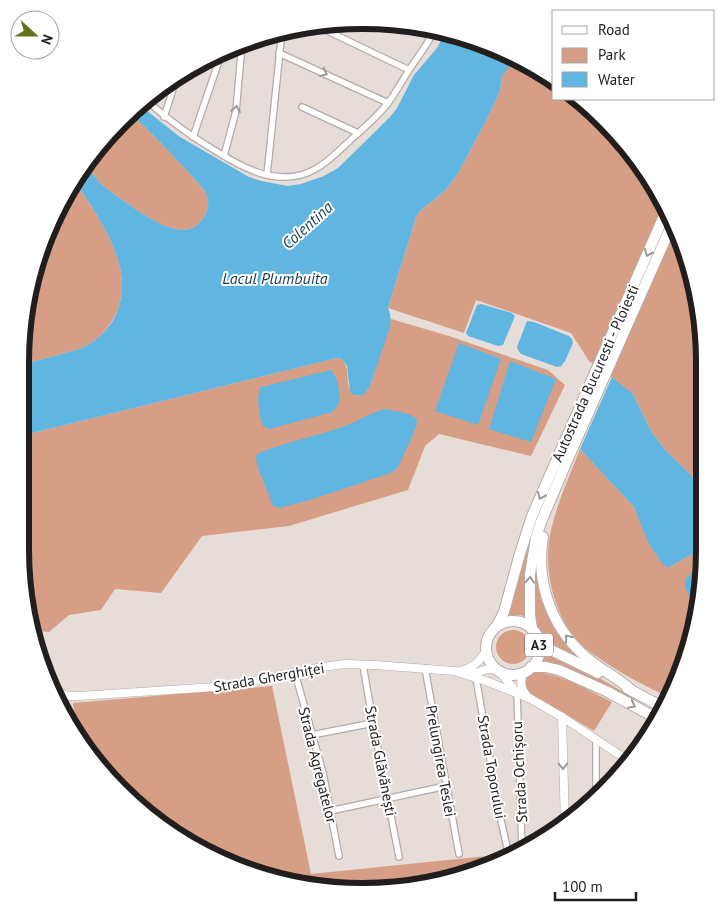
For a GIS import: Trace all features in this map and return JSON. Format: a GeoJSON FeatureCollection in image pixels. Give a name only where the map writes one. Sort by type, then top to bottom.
{"type":"FeatureCollection","features":[{"type":"Feature","properties":{"kind":"highway","name":"Autostrada Bucuresti - Ploiesti"},"geometry":{"type":"LineString","coordinates":[[624,321],[663,218]]}},
{"type":"Feature","properties":{"kind":"highway","name":"Autostrada Bucuresti - Ploiesti"},"geometry":{"type":"LineString","coordinates":[[497,626],[504,612],[524,538],[532,516],[563,458],[624,321],[669,230]]}},
{"type":"Feature","properties":{"kind":"highway","name":"A3"},"geometry":{"type":"LineString","coordinates":[[527,670],[538,658],[540,646],[532,629],[529,602],[531,564],[539,529],[554,490],[563,458]]}},
{"type":"Feature","properties":{"kind":"highway"},"geometry":{"type":"LineString","coordinates":[[554,490],[543,534],[541,553],[541,573],[550,608],[564,634],[582,654],[637,693]]}},
{"type":"Feature","properties":{"kind":"highway","name":"A3"},"geometry":{"type":"LineString","coordinates":[[486,650],[487,639],[497,626],[508,621],[515,621],[521,622],[532,629]]}},
{"type":"Feature","properties":{"kind":"highway","name":"A3"},"geometry":{"type":"LineString","coordinates":[[538,640],[553,651],[658,705]]}},
{"type":"Feature","properties":{"kind":"highway"},"geometry":{"type":"LineString","coordinates":[[486,650],[490,662],[499,671]]}},
{"type":"Feature","properties":{"kind":"highway","name":"A3"},"geometry":{"type":"LineString","coordinates":[[499,671],[512,675],[546,666],[555,668],[606,691],[652,716]]}},
{"type":"Feature","properties":{"kind":"main road","name":"Strada Gherghiței"},"geometry":{"type":"LineString","coordinates":[[454,671],[472,667],[482,658],[486,650]]}},
{"type":"Feature","properties":{"kind":"main road","name":"Strada Gherghiței"},"geometry":{"type":"LineString","coordinates":[[62,694],[79,696],[231,686],[345,664],[454,671],[531,699],[623,757]]}},
{"type":"Feature","properties":{"kind":"main road"},"geometry":{"type":"LineString","coordinates":[[467,675],[488,669],[499,671]]}},
{"type":"Feature","properties":{"kind":"main road"},"geometry":{"type":"LineString","coordinates":[[527,670],[521,685],[525,694],[531,699]]}},
{"type":"Feature","properties":{"kind":"main road","name":"Strada Gherghiței"},"geometry":{"type":"LineString","coordinates":[[499,671],[517,693]]}},
{"type":"Feature","properties":{"kind":"main road"},"geometry":{"type":"LineString","coordinates":[[562,717],[565,815]]}},
{"type":"Feature","properties":{"kind":"street"},"geometry":{"type":"LineString","coordinates":[[327,31],[409,70]]}},
{"type":"Feature","properties":{"kind":"street"},"geometry":{"type":"LineString","coordinates":[[151,105],[193,137],[249,169],[267,175],[292,177],[312,171],[329,159],[378,114],[388,103],[432,36]]}},
{"type":"Feature","properties":{"kind":"street"},"geometry":{"type":"LineString","coordinates":[[267,175],[281,39]]}},
{"type":"Feature","properties":{"kind":"street"},"geometry":{"type":"LineString","coordinates":[[224,156],[236,111],[241,52]]}},
{"type":"Feature","properties":{"kind":"street"},"geometry":{"type":"LineString","coordinates":[[279,53],[388,103]]}},
{"type":"Feature","properties":{"kind":"street"},"geometry":{"type":"LineString","coordinates":[[193,137],[219,61]]}},
{"type":"Feature","properties":{"kind":"street"},"geometry":{"type":"LineString","coordinates":[[164,116],[174,87]]}},
{"type":"Feature","properties":{"kind":"street"},"geometry":{"type":"LineString","coordinates":[[302,108],[358,133]]}},
{"type":"Feature","properties":{"kind":"street","name":"Strada Glăvănești"},"geometry":{"type":"LineString","coordinates":[[363,665],[399,857]]}},
{"type":"Feature","properties":{"kind":"street","name":"Prelungirea Teslei"},"geometry":{"type":"LineString","coordinates":[[425,668],[459,854]]}},
{"type":"Feature","properties":{"kind":"street","name":"Strada Agregatelor"},"geometry":{"type":"LineString","coordinates":[[295,673],[323,773],[339,856]]}},
{"type":"Feature","properties":{"kind":"street","name":"Strada Toporului"},"geometry":{"type":"LineString","coordinates":[[476,678],[508,850]]}},
{"type":"Feature","properties":{"kind":"street","name":"Strada Ochișoru"},"geometry":{"type":"LineString","coordinates":[[517,693],[522,843]]}},
{"type":"Feature","properties":{"kind":"street"},"geometry":{"type":"LineString","coordinates":[[312,735],[373,724]]}},
{"type":"Feature","properties":{"kind":"street"},"geometry":{"type":"LineString","coordinates":[[596,739],[596,787]]}},
{"type":"Feature","properties":{"kind":"street"},"geometry":{"type":"LineString","coordinates":[[330,811],[446,786]]}},
{"type":"Feature","properties":{"kind":"green space"},"geometry":{"type":"Polygon","coordinates":[[[510,63],[552,88],[552,100],[568,100],[583,112],[627,159],[652,196],[662,215],[679,255],[685,276],[696,341],[696,483],[692,476],[667,452],[651,431],[633,394],[589,361],[571,333],[476,300],[464,333],[388,308],[416,217],[421,210],[446,190],[457,175],[500,91],[502,76],[510,63]]]}},
{"type":"Feature","properties":{"kind":"green space"},"geometry":{"type":"Polygon","coordinates":[[[136,118],[197,181],[208,200],[207,211],[201,221],[193,227],[184,230],[174,229],[153,220],[134,208],[102,185],[90,170],[112,142],[136,118]]]}},
{"type":"Feature","properties":{"kind":"green space"},"geometry":{"type":"Polygon","coordinates":[[[79,187],[95,212],[114,248],[120,266],[122,284],[120,303],[109,326],[98,338],[80,349],[29,363],[29,341],[40,276],[54,235],[79,187]]]}},
{"type":"Feature","properties":{"kind":"green space"},"geometry":{"type":"Polygon","coordinates":[[[391,319],[449,336],[548,370],[565,385],[531,456],[439,434],[425,446],[408,490],[289,526],[202,536],[161,593],[115,589],[101,610],[69,615],[49,632],[39,631],[29,571],[29,434],[337,358],[342,359],[345,364],[350,390],[354,394],[359,396],[370,386],[391,319]]]}},
{"type":"Feature","properties":{"kind":"green space"},"geometry":{"type":"Polygon","coordinates":[[[580,449],[634,507],[641,523],[668,568],[696,553],[696,568],[685,580],[692,600],[690,615],[679,657],[663,695],[603,661],[582,645],[565,622],[553,594],[548,564],[550,535],[559,502],[580,449]]]}},
{"type":"Feature","properties":{"kind":"green space"},"geometry":{"type":"Polygon","coordinates":[[[545,496],[547,497],[527,618],[521,615],[509,615],[526,548],[545,496]]]}},
{"type":"Feature","properties":{"kind":"green space"},"geometry":{"type":"Polygon","coordinates":[[[539,542],[546,605],[593,667],[555,649],[544,639],[535,624],[532,593],[539,542]]]}},
{"type":"Feature","properties":{"kind":"green space"},"geometry":{"type":"Polygon","coordinates":[[[513,630],[520,631],[525,635],[529,640],[529,654],[525,659],[520,663],[513,664],[506,663],[501,659],[497,654],[496,647],[497,640],[501,635],[506,631],[513,630]]]}},
{"type":"Feature","properties":{"kind":"green space"},"geometry":{"type":"Polygon","coordinates":[[[544,648],[635,699],[634,701],[540,663],[544,648]]]}},
{"type":"Feature","properties":{"kind":"green space"},"geometry":{"type":"Polygon","coordinates":[[[535,672],[554,675],[612,702],[594,731],[527,690],[525,681],[535,672]]]}},
{"type":"Feature","properties":{"kind":"green space"},"geometry":{"type":"Polygon","coordinates":[[[272,686],[311,874],[487,856],[487,859],[470,866],[428,877],[384,883],[341,883],[297,877],[255,866],[196,839],[142,800],[112,770],[85,735],[74,718],[73,703],[272,686]]]}},
{"type":"Feature","properties":{"kind":"water","name":"Lacul Plumbuita"},"geometry":{"type":"Polygon","coordinates":[[[442,38],[470,46],[511,63],[502,76],[500,91],[488,117],[457,175],[446,190],[421,210],[416,217],[388,308],[391,317],[390,327],[370,386],[363,395],[356,395],[350,392],[347,366],[342,359],[337,358],[29,434],[29,363],[80,349],[89,344],[109,326],[120,303],[122,285],[120,266],[114,248],[95,212],[79,187],[90,170],[105,188],[153,220],[174,229],[184,230],[193,227],[201,221],[207,211],[208,200],[203,188],[136,118],[142,112],[145,109],[180,137],[249,177],[288,186],[301,184],[324,176],[338,168],[390,117],[397,108],[414,75],[437,48],[442,38]]]}},
{"type":"Feature","properties":{"kind":"water"},"geometry":{"type":"Polygon","coordinates":[[[481,304],[512,313],[515,316],[503,345],[498,346],[468,336],[466,333],[477,305],[481,304]]]}},
{"type":"Feature","properties":{"kind":"water"},"geometry":{"type":"Polygon","coordinates":[[[527,321],[569,336],[572,339],[573,343],[561,366],[557,367],[521,354],[517,347],[527,321]]]}},
{"type":"Feature","properties":{"kind":"water"},"geometry":{"type":"Polygon","coordinates":[[[459,343],[501,359],[478,425],[435,411],[459,343]]]}},
{"type":"Feature","properties":{"kind":"water"},"geometry":{"type":"Polygon","coordinates":[[[510,361],[556,379],[531,442],[489,429],[510,361]]]}},
{"type":"Feature","properties":{"kind":"water"},"geometry":{"type":"Polygon","coordinates":[[[331,370],[337,380],[339,394],[339,403],[332,412],[270,429],[264,427],[258,405],[261,387],[331,370]]]}},
{"type":"Feature","properties":{"kind":"water"},"geometry":{"type":"Polygon","coordinates":[[[612,377],[633,394],[651,431],[667,452],[692,476],[696,483],[696,553],[668,568],[661,562],[648,542],[634,507],[580,449],[612,377]]]}},
{"type":"Feature","properties":{"kind":"water"},"geometry":{"type":"Polygon","coordinates":[[[385,409],[405,413],[416,418],[417,423],[412,437],[398,467],[391,473],[310,500],[280,508],[273,506],[257,465],[257,454],[342,427],[385,409]]]}},
{"type":"Feature","properties":{"kind":"water"},"geometry":{"type":"Polygon","coordinates":[[[696,567],[692,600],[685,588],[685,580],[696,567]]]}},
{"type":"Feature","properties":{"kind":"water label","name":"Colentina"},"geometry":{"type":"Point","coordinates":[307,225]}}]}
